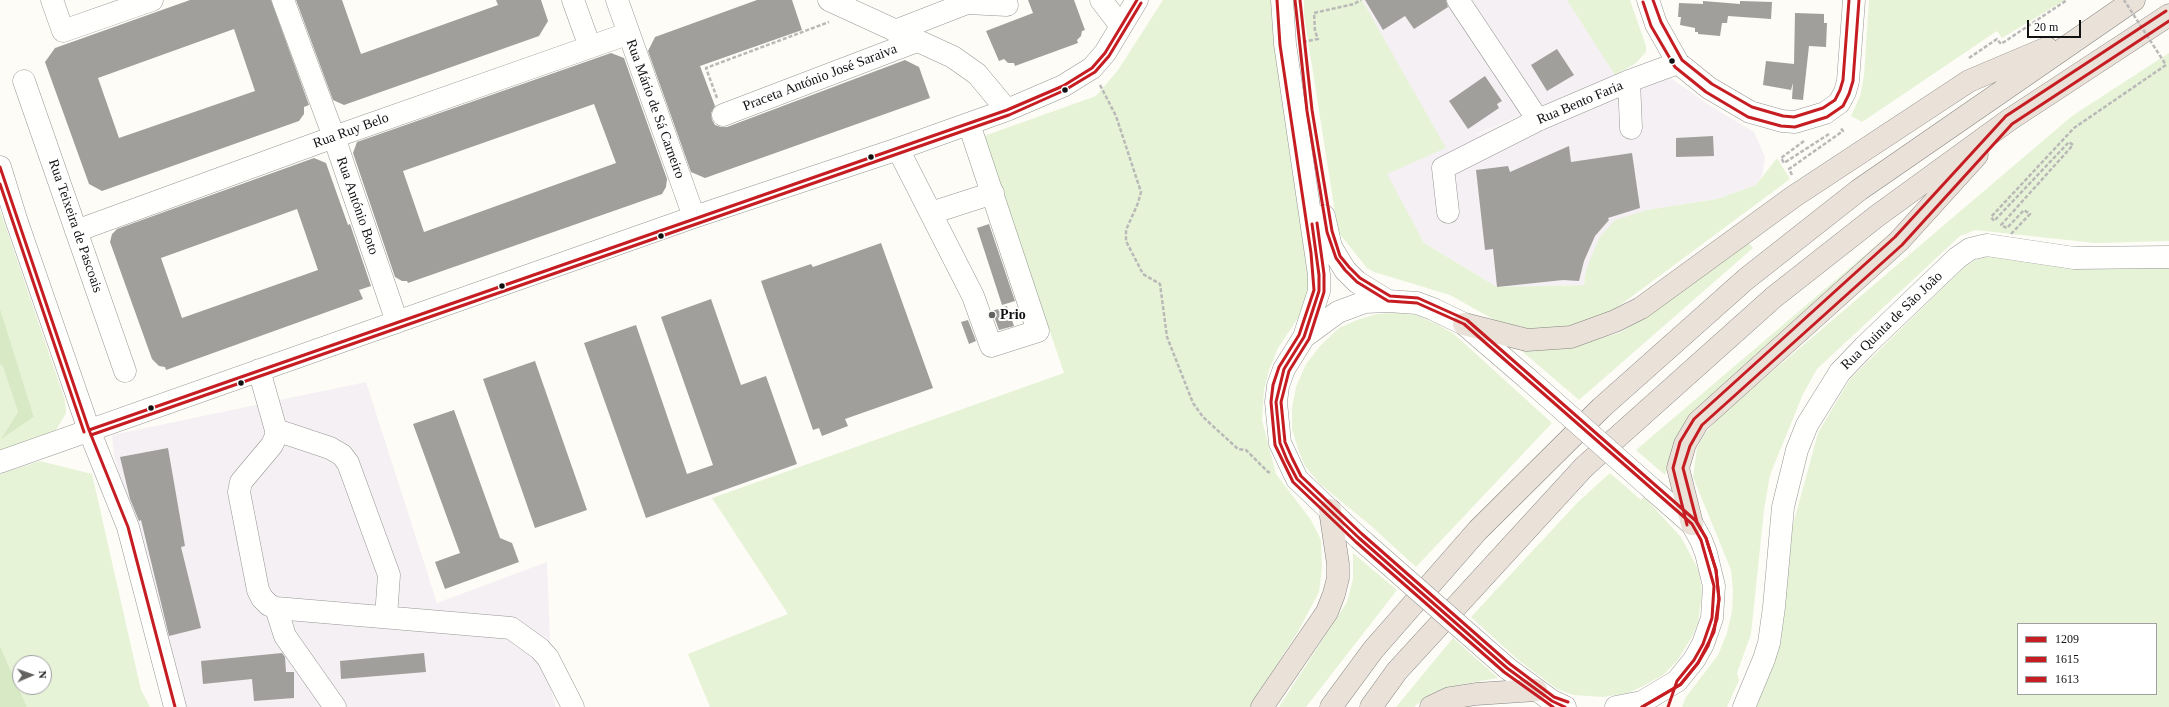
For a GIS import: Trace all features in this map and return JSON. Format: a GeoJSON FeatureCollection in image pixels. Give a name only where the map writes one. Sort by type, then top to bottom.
{"type":"FeatureCollection","features":[{"type":"Feature","properties":{"kind":"highway"},"geometry":{"type":"LineString","coordinates":[[1331,707],[1373,650],[1478,530],[1607,403],[1746,279],[1859,190],[2088,30],[2134,0]]}},
{"type":"Feature","properties":{"kind":"highway"},"geometry":{"type":"LineString","coordinates":[[1371,707],[1397,671],[1584,467],[1774,296],[1878,216],[2009,120],[2169,15]]}},
{"type":"Feature","properties":{"kind":"highway"},"geometry":{"type":"LineString","coordinates":[[1464,324],[1527,340],[1571,337],[1615,321],[1641,308],[1793,197],[1969,81],[2088,30]]}},
{"type":"Feature","properties":{"kind":"highway"},"geometry":{"type":"LineString","coordinates":[[1692,524],[1678,468],[1684,444],[1698,422],[1899,241],[2009,120]]}},
{"type":"Feature","properties":{"kind":"highway"},"geometry":{"type":"LineString","coordinates":[[1262,707],[1327,612],[1334,594],[1338,578],[1338,564],[1330,510]]}},
{"type":"Feature","properties":{"kind":"highway"},"geometry":{"type":"LineString","coordinates":[[1431,707],[1444,700],[1463,696],[1536,690]]}},
{"type":"Feature","properties":{"kind":"street"},"geometry":{"type":"LineString","coordinates":[[52,0],[63,31],[152,0]]}},
{"type":"Feature","properties":{"kind":"street","name":"Rua António Boto"},"geometry":{"type":"LineString","coordinates":[[283,0],[334,137],[397,322]]}},
{"type":"Feature","properties":{"kind":"street"},"geometry":{"type":"LineString","coordinates":[[573,0],[590,47]]}},
{"type":"Feature","properties":{"kind":"street","name":"Rua Mário de Sá Carneiro"},"geometry":{"type":"LineString","coordinates":[[616,0],[694,217]]}},
{"type":"Feature","properties":{"kind":"street"},"geometry":{"type":"LineString","coordinates":[[829,0],[953,57],[977,74],[1007,110]]}},
{"type":"Feature","properties":{"kind":"street"},"geometry":{"type":"LineString","coordinates":[[1101,0],[1122,26]]}},
{"type":"Feature","properties":{"kind":"street"},"geometry":{"type":"LineString","coordinates":[[0,462],[694,217],[898,149],[1007,110],[1063,86],[1092,68],[1105,53],[1137,0]]}},
{"type":"Feature","properties":{"kind":"street"},"geometry":{"type":"LineString","coordinates":[[1282,0],[1285,44],[1319,274],[1319,291],[1304,337],[1284,369],[1276,402],[1280,443],[1297,479],[1359,538],[1508,668],[1536,690],[1566,707]]}},
{"type":"Feature","properties":{"kind":"street"},"geometry":{"type":"LineString","coordinates":[[1295,0],[1307,111],[1331,247],[1345,270],[1357,282],[1388,301]]}},
{"type":"Feature","properties":{"kind":"street"},"geometry":{"type":"LineString","coordinates":[[1458,0],[1538,120]]}},
{"type":"Feature","properties":{"kind":"street"},"geometry":{"type":"LineString","coordinates":[[1648,0],[1656,24],[1678,64],[1709,88],[1750,112],[1762,116],[1795,122],[1825,113],[1839,102],[1848,82],[1854,0]]}},
{"type":"Feature","properties":{"kind":"street"},"geometry":{"type":"LineString","coordinates":[[894,31],[967,3],[1007,5]]}},
{"type":"Feature","properties":{"kind":"street","name":"Rua Ruy Belo"},"geometry":{"type":"LineString","coordinates":[[76,231],[334,137],[627,34]]}},
{"type":"Feature","properties":{"kind":"street","name":"Praceta António José Saraiva"},"geometry":{"type":"LineString","coordinates":[[723,115],[917,41]]}},
{"type":"Feature","properties":{"kind":"street","name":"Rua Bento Faria"},"geometry":{"type":"LineString","coordinates":[[1448,212],[1443,168],[1538,120],[1629,82],[1678,64]]}},
{"type":"Feature","properties":{"kind":"street","name":"Rua Teixeira de Pascoais"},"geometry":{"type":"LineString","coordinates":[[24,81],[125,371]]}},
{"type":"Feature","properties":{"kind":"street"},"geometry":{"type":"LineString","coordinates":[[1629,82],[1631,128]]}},
{"type":"Feature","properties":{"kind":"street"},"geometry":{"type":"LineString","coordinates":[[898,149],[973,296],[991,346],[1038,331],[969,124]]}},
{"type":"Feature","properties":{"kind":"street"},"geometry":{"type":"LineString","coordinates":[[0,167],[16,219],[89,430],[128,526],[175,707]]}},
{"type":"Feature","properties":{"kind":"street"},"geometry":{"type":"LineString","coordinates":[[931,213],[993,193]]}},
{"type":"Feature","properties":{"kind":"street","name":"Rua Quinta de São João"},"geometry":{"type":"LineString","coordinates":[[1744,707],[1769,643],[1774,607],[1783,507],[1797,450],[1807,426],[1840,372],[1957,258],[1970,249],[1987,245],[1999,246],[2074,258],[2169,257]]}},
{"type":"Feature","properties":{"kind":"street"},"geometry":{"type":"LineString","coordinates":[[1304,337],[1326,320],[1350,307],[1365,302],[1388,301],[1417,303],[1433,309],[1464,324],[1692,524],[1706,553],[1714,586],[1712,618],[1703,644],[1694,660],[1677,681],[1668,707]]}},
{"type":"Feature","properties":{"kind":"street"},"geometry":{"type":"LineString","coordinates":[[259,370],[276,430],[272,445],[242,482],[239,492],[258,590],[262,598],[269,605],[276,608],[511,628],[540,649],[548,658],[573,707]]}},
{"type":"Feature","properties":{"kind":"street"},"geometry":{"type":"LineString","coordinates":[[276,430],[330,448],[342,455],[348,463],[389,575],[386,617]]}},
{"type":"Feature","properties":{"kind":"street"},"geometry":{"type":"LineString","coordinates":[[276,608],[285,636],[335,707]]}},
{"type":"Feature","properties":{"kind":"street"},"geometry":{"type":"LineString","coordinates":[[1616,707],[1642,702],[1677,681]]}},
{"type":"Feature","properties":{"kind":"path"},"geometry":{"type":"LineString","coordinates":[[1300,43],[1318,39],[1315,32],[1314,13],[1354,4],[1361,0]]}},
{"type":"Feature","properties":{"kind":"path"},"geometry":{"type":"LineString","coordinates":[[1964,61],[1997,39],[2001,44],[2067,0]]}},
{"type":"Feature","properties":{"kind":"path"},"geometry":{"type":"LineString","coordinates":[[2017,236],[2010,235],[2030,214],[2024,210],[2007,228],[2001,225],[2073,145],[2069,142],[1994,221],[1991,217],[2074,128],[2166,65],[2124,0]]}},
{"type":"Feature","properties":{"kind":"path"},"geometry":{"type":"LineString","coordinates":[[723,115],[706,68],[855,12]]}},
{"type":"Feature","properties":{"kind":"path"},"geometry":{"type":"LineString","coordinates":[[1092,68],[1116,116],[1141,192],[1138,203],[1126,230],[1126,242],[1143,274],[1160,284],[1167,337],[1193,403],[1209,422],[1238,449],[1246,450],[1268,472],[1297,479]]}},
{"type":"Feature","properties":{"kind":"path"},"geometry":{"type":"LineString","coordinates":[[1799,171],[1792,176],[1789,170],[1843,131],[1840,126],[1784,163],[1781,158],[1810,137]]}},
{"type":"Feature","properties":{"kind":"shaded area"},"geometry":{"type":"Polygon","coordinates":[[[1362,0],[1569,0],[1615,75],[1648,62],[1709,105],[1754,132],[1765,157],[1762,176],[1756,185],[1717,199],[1647,210],[1586,270],[1584,285],[1497,287],[1424,243],[1386,174],[1445,148],[1362,0]],[[1549,103],[1477,135],[1519,117],[1549,103]]]}},
{"type":"Feature","properties":{"kind":"shaded area"},"geometry":{"type":"Polygon","coordinates":[[[366,382],[437,603],[547,562],[550,640],[546,672],[556,707],[186,707],[114,456],[112,435],[366,382]]]}},
{"type":"Feature","properties":{"kind":"green space"},"geometry":{"type":"Polygon","coordinates":[[[1163,0],[1273,0],[1312,285],[1302,312],[1278,348],[1269,370],[1264,390],[1262,420],[1276,474],[1311,520],[1321,540],[1322,567],[1319,592],[1299,630],[1250,707],[710,707],[688,654],[788,614],[712,498],[1064,373],[984,136],[1096,96],[1118,70],[1163,0]]]}},
{"type":"Feature","properties":{"kind":"green space"},"geometry":{"type":"Polygon","coordinates":[[[1304,0],[1362,0],[1446,148],[1387,174],[1424,243],[1497,287],[1584,285],[1586,270],[1599,238],[1615,220],[1647,210],[1717,199],[1756,185],[1777,158],[1790,179],[1611,312],[1585,323],[1562,328],[1531,331],[1498,322],[1450,295],[1374,272],[1367,268],[1338,232],[1304,15],[1304,0]]]}},
{"type":"Feature","properties":{"kind":"green space"},"geometry":{"type":"Polygon","coordinates":[[[1567,0],[1630,0],[1646,46],[1646,52],[1636,63],[1615,75],[1567,0]]]}},
{"type":"Feature","properties":{"kind":"green space"},"geometry":{"type":"Polygon","coordinates":[[[1869,0],[2065,0],[2002,38],[1997,31],[1862,122],[1851,116],[1860,96],[1864,76],[1869,0]]]}},
{"type":"Feature","properties":{"kind":"green space"},"geometry":{"type":"Polygon","coordinates":[[[2169,53],[2169,241],[2095,243],[1975,230],[1960,236],[1817,369],[1803,394],[1770,475],[1764,510],[1751,634],[1737,673],[1739,680],[1727,707],[1682,707],[1686,697],[1718,655],[1727,633],[1732,611],[1733,590],[1731,570],[1693,477],[1697,448],[1704,435],[1720,416],[2072,116],[2169,53]]]}},
{"type":"Feature","properties":{"kind":"green space"},"geometry":{"type":"Polygon","coordinates":[[[0,210],[65,400],[66,413],[56,430],[0,454],[0,440],[34,417],[0,308],[0,210]]]}},
{"type":"Feature","properties":{"kind":"green space"},"geometry":{"type":"Polygon","coordinates":[[[1892,232],[1671,462],[1665,475],[1636,450],[1892,232]]]}},
{"type":"Feature","properties":{"kind":"green space"},"geometry":{"type":"Polygon","coordinates":[[[1747,241],[1753,248],[1579,400],[1517,347],[1568,347],[1619,333],[1645,317],[1747,241]]]}},
{"type":"Feature","properties":{"kind":"green space"},"geometry":{"type":"Polygon","coordinates":[[[1990,256],[2169,267],[2169,707],[1750,707],[1789,539],[1818,433],[1850,379],[1963,268],[1976,260],[1990,256]]]}},
{"type":"Feature","properties":{"kind":"green space"},"geometry":{"type":"Polygon","coordinates":[[[0,308],[34,417],[0,440],[18,412],[3,367],[0,364],[0,308]]]}},
{"type":"Feature","properties":{"kind":"green space"},"geometry":{"type":"Polygon","coordinates":[[[1395,313],[1415,315],[1437,324],[1454,334],[1552,423],[1416,567],[1370,525],[1320,484],[1305,466],[1292,429],[1292,408],[1296,387],[1306,364],[1321,345],[1339,328],[1357,320],[1377,314],[1395,313]]]}},
{"type":"Feature","properties":{"kind":"green space"},"geometry":{"type":"Polygon","coordinates":[[[0,364],[3,367],[18,412],[0,440],[0,364]]]}},
{"type":"Feature","properties":{"kind":"green space"},"geometry":{"type":"Polygon","coordinates":[[[40,461],[92,474],[141,690],[150,707],[27,707],[22,695],[52,695],[52,655],[12,655],[12,673],[0,646],[0,474],[40,461]]]}},
{"type":"Feature","properties":{"kind":"green space"},"geometry":{"type":"Polygon","coordinates":[[[1610,473],[1641,500],[1644,497],[1681,537],[1699,571],[1702,593],[1698,623],[1692,637],[1677,661],[1663,675],[1628,693],[1603,697],[1573,695],[1557,689],[1517,659],[1471,617],[1578,502],[1610,473]]]}},
{"type":"Feature","properties":{"kind":"green space"},"geometry":{"type":"Polygon","coordinates":[[[1353,553],[1397,590],[1306,707],[1279,707],[1347,602],[1353,579],[1353,553]]]}},
{"type":"Feature","properties":{"kind":"green space"},"geometry":{"type":"Polygon","coordinates":[[[1453,638],[1498,678],[1448,687],[1431,694],[1414,707],[1396,707],[1453,638]]]}},
{"type":"Feature","properties":{"kind":"green space"},"geometry":{"type":"Polygon","coordinates":[[[0,646],[12,673],[12,695],[22,695],[27,707],[0,707],[0,646]]]}},
{"type":"Feature","properties":{"kind":"building"},"geometry":{"type":"Polygon","coordinates":[[[190,0],[271,0],[309,105],[304,107],[304,114],[299,121],[102,191],[89,184],[45,62],[55,48],[190,0]],[[234,29],[98,78],[119,138],[255,91],[234,29]]]}},
{"type":"Feature","properties":{"kind":"building"},"geometry":{"type":"Polygon","coordinates":[[[296,0],[342,0],[361,54],[498,5],[496,0],[541,0],[548,21],[539,36],[344,105],[333,100],[296,0]]]}},
{"type":"Feature","properties":{"kind":"building"},"geometry":{"type":"Polygon","coordinates":[[[757,0],[792,0],[802,30],[700,66],[715,106],[711,113],[712,120],[715,125],[727,127],[905,60],[919,67],[930,98],[705,178],[691,172],[648,51],[655,37],[757,0]]]}},
{"type":"Feature","properties":{"kind":"building"},"geometry":{"type":"Polygon","coordinates":[[[1028,0],[1074,0],[1085,30],[1082,31],[1081,36],[1077,40],[1078,43],[1015,66],[1014,63],[1008,63],[1004,59],[999,61],[986,31],[1033,13],[1028,0]]]}},
{"type":"Feature","properties":{"kind":"building"},"geometry":{"type":"Polygon","coordinates":[[[1365,0],[1446,0],[1448,7],[1414,29],[1405,16],[1383,30],[1365,0]]]}},
{"type":"Feature","properties":{"kind":"building"},"geometry":{"type":"Polygon","coordinates":[[[1703,1],[1740,4],[1740,1],[1772,2],[1771,19],[1728,16],[1727,23],[1722,23],[1720,36],[1698,34],[1698,32],[1695,32],[1695,28],[1680,25],[1681,17],[1678,17],[1679,3],[1703,4],[1703,1]]]}},
{"type":"Feature","properties":{"kind":"building"},"geometry":{"type":"Polygon","coordinates":[[[1795,13],[1824,14],[1824,23],[1827,23],[1826,47],[1809,46],[1803,100],[1792,99],[1793,83],[1791,90],[1763,85],[1766,61],[1794,64],[1795,13]]]}},
{"type":"Feature","properties":{"kind":"building"},"geometry":{"type":"Polygon","coordinates":[[[1557,49],[1574,75],[1547,91],[1531,65],[1557,49]]]}},
{"type":"Feature","properties":{"kind":"building"},"geometry":{"type":"Polygon","coordinates":[[[611,53],[624,58],[667,179],[666,187],[662,194],[408,283],[407,281],[402,281],[395,277],[353,153],[357,142],[611,53]],[[594,104],[403,171],[424,232],[616,163],[594,104]]]}},
{"type":"Feature","properties":{"kind":"building"},"geometry":{"type":"Polygon","coordinates":[[[1485,76],[1502,101],[1497,104],[1499,108],[1468,129],[1449,101],[1485,76]]]}},
{"type":"Feature","properties":{"kind":"building"},"geometry":{"type":"Polygon","coordinates":[[[1713,136],[1714,156],[1676,157],[1676,138],[1713,136]]]}},
{"type":"Feature","properties":{"kind":"building"},"geometry":{"type":"Polygon","coordinates":[[[1569,146],[1571,162],[1632,153],[1640,208],[1608,218],[1609,220],[1595,236],[1584,261],[1579,281],[1563,280],[1497,287],[1493,249],[1485,250],[1476,170],[1508,166],[1510,172],[1569,146]]]}},
{"type":"Feature","properties":{"kind":"building"},"geometry":{"type":"Polygon","coordinates":[[[314,158],[326,163],[348,225],[350,224],[371,286],[359,290],[363,299],[166,370],[165,367],[159,366],[152,359],[110,242],[112,234],[117,229],[314,158]],[[297,209],[161,258],[182,318],[318,270],[297,209]]]}},
{"type":"Feature","properties":{"kind":"building"},"geometry":{"type":"Polygon","coordinates":[[[989,224],[1015,301],[1002,305],[977,228],[989,224]]]}},
{"type":"Feature","properties":{"kind":"building"},"geometry":{"type":"Polygon","coordinates":[[[881,243],[933,388],[845,419],[848,426],[822,436],[819,428],[813,430],[761,281],[811,264],[813,267],[881,243]]]}},
{"type":"Feature","properties":{"kind":"building"},"geometry":{"type":"Polygon","coordinates":[[[711,299],[741,385],[766,376],[797,464],[646,518],[584,343],[636,325],[687,474],[713,465],[661,317],[711,299]]]}},
{"type":"Feature","properties":{"kind":"building"},"geometry":{"type":"Polygon","coordinates":[[[1007,306],[1014,326],[999,330],[992,311],[1007,306]]]}},
{"type":"Feature","properties":{"kind":"building"},"geometry":{"type":"Polygon","coordinates":[[[968,320],[976,341],[969,344],[961,322],[968,320]]]}},
{"type":"Feature","properties":{"kind":"building"},"geometry":{"type":"Polygon","coordinates":[[[535,361],[587,510],[535,528],[483,379],[535,361]]]}},
{"type":"Feature","properties":{"kind":"building"},"geometry":{"type":"Polygon","coordinates":[[[454,410],[500,538],[512,543],[519,562],[445,589],[435,562],[460,553],[413,424],[454,410]]]}},
{"type":"Feature","properties":{"kind":"building"},"geometry":{"type":"Polygon","coordinates":[[[168,448],[185,546],[181,547],[201,628],[169,636],[141,520],[139,521],[130,499],[120,457],[168,448]]]}},
{"type":"Feature","properties":{"kind":"building"},"geometry":{"type":"Polygon","coordinates":[[[282,653],[285,657],[286,672],[294,672],[294,698],[254,701],[252,679],[203,684],[201,661],[282,653]]]}},
{"type":"Feature","properties":{"kind":"building"},"geometry":{"type":"Polygon","coordinates":[[[424,653],[426,672],[341,679],[340,661],[424,653]]]}},
{"type":"Feature","properties":{"kind":"transit line","name":"1209"},"geometry":{"type":"LineString","coordinates":[[89,430],[1007,110],[1063,86],[1092,68],[1105,53],[1137,0]]}},
{"type":"Feature","properties":{"kind":"transit line","name":"1615"},"geometry":{"type":"LineString","coordinates":[[1277,0],[1280,45],[1311,253],[1314,290],[1299,335],[1279,367],[1273,385],[1271,402],[1275,445],[1293,482],[1356,542],[1504,672],[1553,707]]}},
{"type":"Feature","properties":{"kind":"transit line","name":"1209"},"geometry":{"type":"LineString","coordinates":[[1295,0],[1307,111],[1327,232],[1336,258],[1345,270],[1357,282],[1388,301],[1417,303],[1464,324],[1692,524],[1701,540],[1714,586],[1712,618],[1703,644],[1694,660],[1677,681],[1668,707]]}},
{"type":"Feature","properties":{"kind":"transit line","name":"1613"},"geometry":{"type":"LineString","coordinates":[[1300,0],[1312,110],[1332,231],[1340,256],[1360,278],[1390,296],[1418,298],[1467,320],[1695,520],[1706,538],[1716,570],[1719,599],[1717,619],[1708,646],[1698,663],[1680,685],[1642,707]]}},
{"type":"Feature","properties":{"kind":"transit line","name":"1613"},"geometry":{"type":"LineString","coordinates":[[1653,0],[1661,22],[1682,60],[1712,84],[1752,107],[1783,116],[1794,117],[1823,108],[1835,100],[1840,90],[1843,80],[1849,0]]}},
{"type":"Feature","properties":{"kind":"transit line","name":"1615"},"geometry":{"type":"LineString","coordinates":[[1643,2],[1651,26],[1675,67],[1706,92],[1748,117],[1781,126],[1795,127],[1827,117],[1843,106],[1853,81],[1859,0]]}},
{"type":"Feature","properties":{"kind":"transit line","name":"1615"},"geometry":{"type":"LineString","coordinates":[[91,435],[1009,115],[1065,90],[1095,72],[1109,56],[1141,3]]}},
{"type":"Feature","properties":{"kind":"transit line","name":"1613"},"geometry":{"type":"LineString","coordinates":[[1687,525],[1673,468],[1680,442],[1694,419],[1895,237],[2006,116],[2166,11]]}},
{"type":"Feature","properties":{"kind":"transit line","name":"1615"},"geometry":{"type":"LineString","coordinates":[[1642,707],[1681,684],[1698,663],[1714,632],[1719,599],[1716,570],[1706,538],[1697,522],[1683,468],[1690,446],[1702,425],[1902,245],[2012,124],[2169,21]]}},
{"type":"Feature","properties":{"kind":"transit line","name":"1209"},"geometry":{"type":"LineString","coordinates":[[0,167],[89,430],[128,527],[175,707]]}},
{"type":"Feature","properties":{"kind":"transit line","name":"1615"},"geometry":{"type":"LineString","coordinates":[[0,184],[84,432]]}},
{"type":"Feature","properties":{"kind":"transit line","name":"1613"},"geometry":{"type":"LineString","coordinates":[[1317,223],[1324,274],[1324,292],[1309,339],[1289,371],[1281,402],[1285,442],[1301,476],[1362,534],[1510,664],[1554,697],[1568,702]]}},
{"type":"Feature","properties":{"kind":"transit line","name":"1209"},"geometry":{"type":"LineString","coordinates":[[1312,224],[1319,275],[1319,291],[1304,337],[1284,369],[1276,402],[1280,443],[1287,460],[1297,479],[1359,538],[1507,668],[1552,701],[1565,707]]}},
{"type":"Feature","properties":{"kind":"place","name":"Prio"},"geometry":{"type":"Point","coordinates":[992,315]}}]}
